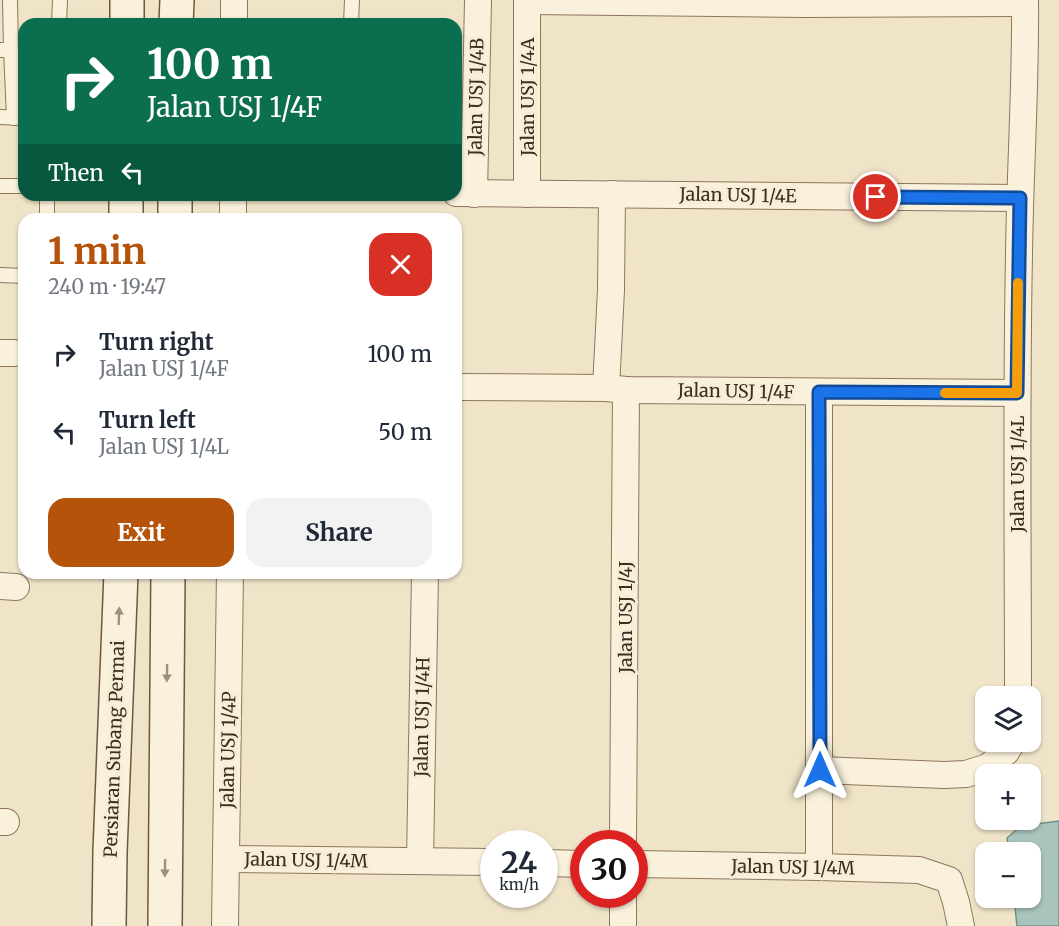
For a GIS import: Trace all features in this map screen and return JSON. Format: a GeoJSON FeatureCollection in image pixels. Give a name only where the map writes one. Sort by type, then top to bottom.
{"type":"FeatureCollection","features":[{"type":"Feature","properties":{"kind":"main road"},"geometry":{"type":"LineString","coordinates":[[127,0],[127,18]]}},
{"type":"Feature","properties":{"kind":"main road"},"geometry":{"type":"LineString","coordinates":[[176,18],[177,0]]}},
{"type":"Feature","properties":{"kind":"main road","name":"Persiaran Subang Permai"},"geometry":{"type":"LineString","coordinates":[[109,926],[121,579]]}},
{"type":"Feature","properties":{"kind":"main road"},"geometry":{"type":"LineString","coordinates":[[165,926],[168,579]]}},
{"type":"Feature","properties":{"kind":"street"},"geometry":{"type":"LineString","coordinates":[[234,0],[234,18]]}},
{"type":"Feature","properties":{"kind":"street","name":"Jalan USJ 1/4B"},"geometry":{"type":"LineString","coordinates":[[465,194],[465,159],[478,0]]}},
{"type":"Feature","properties":{"kind":"street"},"geometry":{"type":"LineString","coordinates":[[527,0],[802,4],[1025,2]]}},
{"type":"Feature","properties":{"kind":"street","name":"Jalan USJ 1/4A"},"geometry":{"type":"LineString","coordinates":[[527,0],[527,194]]}},
{"type":"Feature","properties":{"kind":"street","name":"Jalan USJ 1/4L"},"geometry":{"type":"LineString","coordinates":[[1018,686],[1017,393],[1025,2]]}},
{"type":"Feature","properties":{"kind":"street","name":"Jalan USJ 1/4E"},"geometry":{"type":"LineString","coordinates":[[465,194],[1020,198]]}},
{"type":"Feature","properties":{"kind":"street","name":"Jalan USJ 1/4J"},"geometry":{"type":"LineString","coordinates":[[612,194],[611,290],[616,389],[624,830]]}},
{"type":"Feature","properties":{"kind":"street","name":"Jalan USJ 1/4F"},"geometry":{"type":"LineString","coordinates":[[462,387],[1017,393]]}},
{"type":"Feature","properties":{"kind":"street"},"geometry":{"type":"LineString","coordinates":[[819,392],[819,867]]}},
{"type":"Feature","properties":{"kind":"street","name":"Jalan USJ 1/4P"},"geometry":{"type":"LineString","coordinates":[[225,926],[230,579]]}},
{"type":"Feature","properties":{"kind":"street","name":"Jalan USJ 1/4H"},"geometry":{"type":"LineString","coordinates":[[420,861],[425,579]]}},
{"type":"Feature","properties":{"kind":"street"},"geometry":{"type":"LineString","coordinates":[[820,770],[966,774],[988,767],[1006,752]]}},
{"type":"Feature","properties":{"kind":"street","name":"Jalan USJ 1/4M"},"geometry":{"type":"LineString","coordinates":[[227,859],[480,862]]}},
{"type":"Feature","properties":{"kind":"street","name":"Jalan USJ 1/4M"},"geometry":{"type":"LineString","coordinates":[[648,864],[919,870],[949,880],[961,926]]}},
{"type":"Feature","properties":{"kind":"street"},"geometry":{"type":"LineString","coordinates":[[623,908],[623,926]]}},
{"type":"Feature","properties":{"kind":"lane"},"geometry":{"type":"LineString","coordinates":[[10,0],[6,50],[13,117]]}},
{"type":"Feature","properties":{"kind":"lane"},"geometry":{"type":"LineString","coordinates":[[59,18],[60,0]]}},
{"type":"Feature","properties":{"kind":"lane"},"geometry":{"type":"LineString","coordinates":[[351,18],[352,0]]}},
{"type":"Feature","properties":{"kind":"lane"},"geometry":{"type":"LineString","coordinates":[[0,186],[18,186]]}},
{"type":"Feature","properties":{"kind":"lane"},"geometry":{"type":"LineString","coordinates":[[0,276],[18,276]]}},
{"type":"Feature","properties":{"kind":"water"},"geometry":{"type":"Polygon","coordinates":[[[1059,821],[1059,926],[1017,926],[1015,908],[1041,908],[1041,842],[1008,842],[1007,838],[1016,830],[1041,830],[1041,823],[1059,821]]]}},
{"type":"Feature","properties":{"kind":"slow traffic"},"geometry":{"type":"LineString","coordinates":[[945,393],[1017,393],[1018,283]]}},
{"type":"Feature","properties":{"kind":"route"},"geometry":{"type":"LineString","coordinates":[[820,770],[819,392],[1017,393],[1020,198],[876,197]]}}]}
